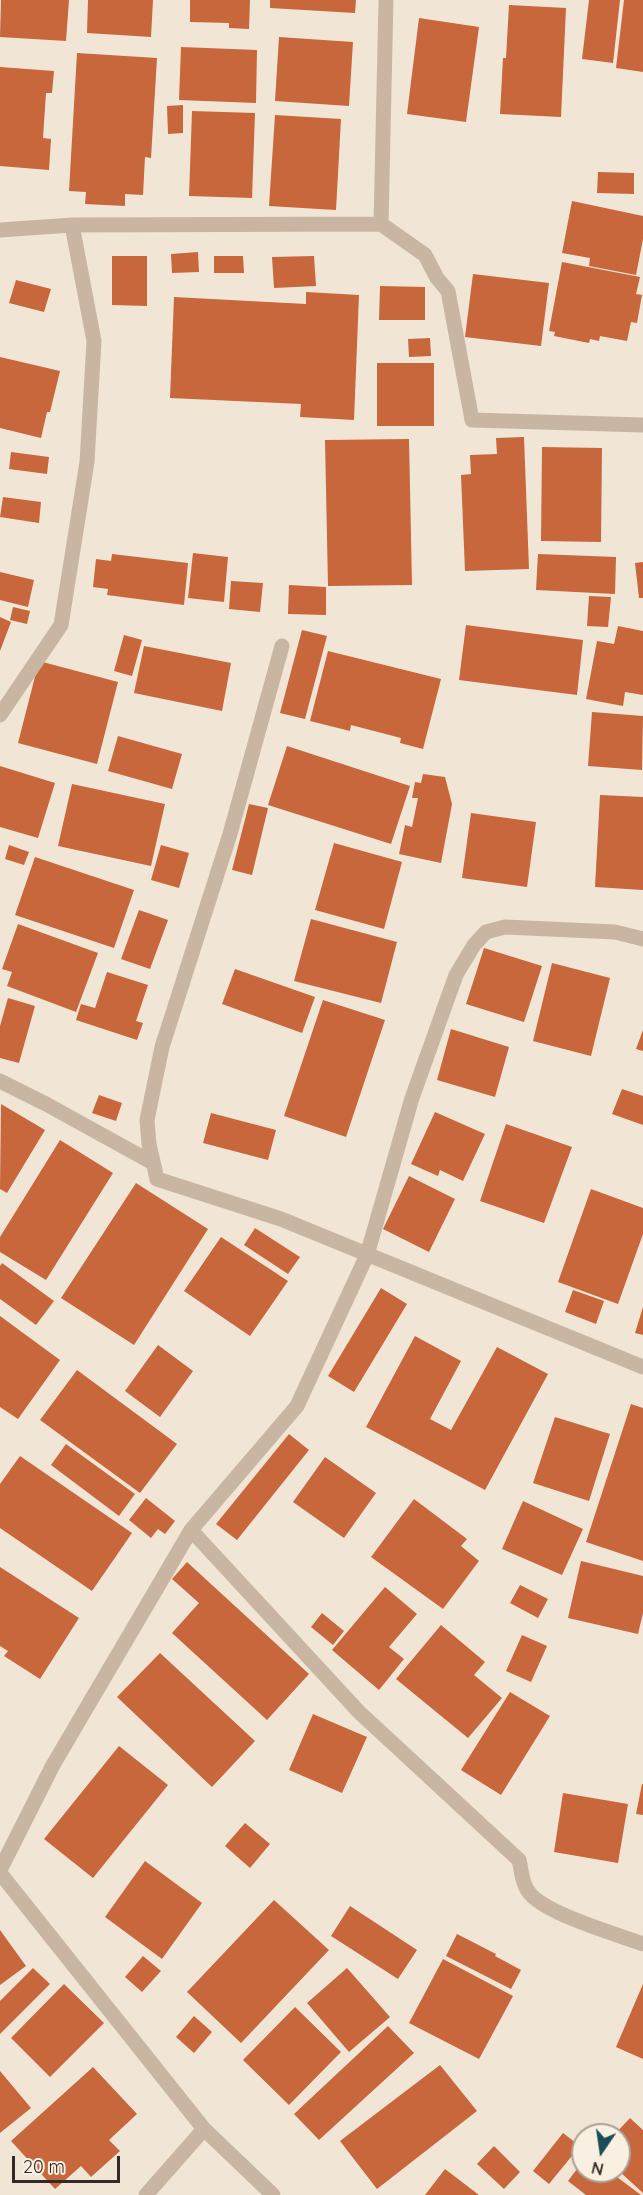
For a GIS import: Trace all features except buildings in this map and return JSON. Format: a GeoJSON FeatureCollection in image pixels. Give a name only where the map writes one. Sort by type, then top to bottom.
{"type":"FeatureCollection","features":[{"type":"Feature","properties":{"kind":"street"},"geometry":{"type":"LineString","coordinates":[[381,224],[386,0]]}},
{"type":"Feature","properties":{"kind":"street"},"geometry":{"type":"LineString","coordinates":[[0,230],[72,225],[381,224],[425,255],[437,278],[448,291],[472,420],[643,425]]}},
{"type":"Feature","properties":{"kind":"street"},"geometry":{"type":"LineString","coordinates":[[0,715],[61,625],[87,462],[94,341],[72,225]]}},
{"type":"Feature","properties":{"kind":"street"},"geometry":{"type":"LineString","coordinates":[[282,646],[230,834],[162,1047],[147,1120],[148,1144],[157,1179],[281,1219],[643,1367]]}},
{"type":"Feature","properties":{"kind":"street"},"geometry":{"type":"LineString","coordinates":[[273,2195],[204,2129],[0,1871],[53,1765],[191,1530],[297,1406],[367,1255],[412,1098],[456,975],[474,945],[486,932],[505,927],[615,932],[643,939]]}},
{"type":"Feature","properties":{"kind":"street"},"geometry":{"type":"LineString","coordinates":[[0,1081],[153,1163]]}},
{"type":"Feature","properties":{"kind":"street"},"geometry":{"type":"LineString","coordinates":[[191,1530],[359,1712],[519,1860],[522,1881],[529,1894],[555,1912],[643,1944]]}},
{"type":"Feature","properties":{"kind":"street"},"geometry":{"type":"LineString","coordinates":[[146,2195],[204,2129]]}}]}
